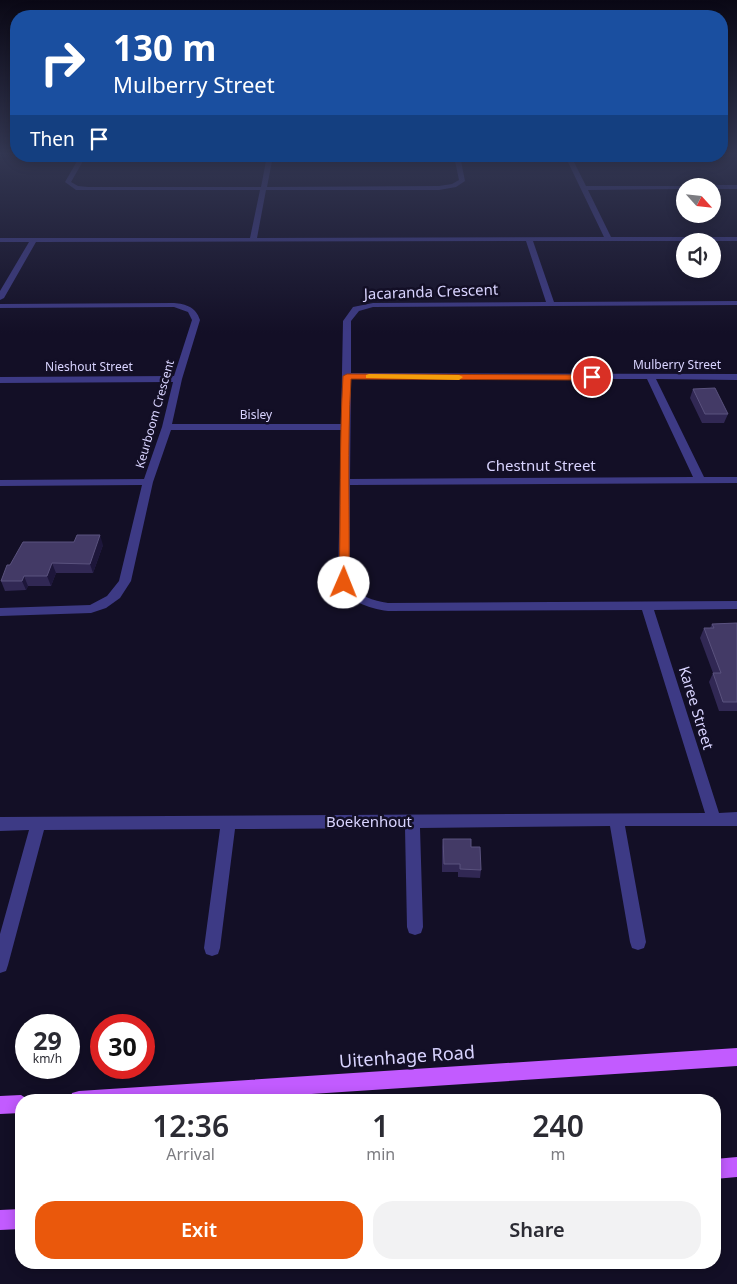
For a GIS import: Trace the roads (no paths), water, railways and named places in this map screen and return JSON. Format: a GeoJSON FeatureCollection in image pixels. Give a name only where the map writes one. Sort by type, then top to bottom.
{"type":"FeatureCollection","features":[{"type":"Feature","properties":{"kind":"main road","name":"Uitenhage Road"},"geometry":{"type":"LineString","coordinates":[[171,1094],[737,1057]]}},
{"type":"Feature","properties":{"kind":"main road"},"geometry":{"type":"LineString","coordinates":[[0,1105],[15,1104]]}},
{"type":"Feature","properties":{"kind":"main road"},"geometry":{"type":"LineString","coordinates":[[721,1168],[737,1167]]}},
{"type":"Feature","properties":{"kind":"main road"},"geometry":{"type":"LineString","coordinates":[[0,1220],[15,1219]]}},
{"type":"Feature","properties":{"kind":"street"},"geometry":{"type":"LineString","coordinates":[[253,240],[259,213]]}},
{"type":"Feature","properties":{"kind":"street"},"geometry":{"type":"LineString","coordinates":[[596,213],[608,239]]}},
{"type":"Feature","properties":{"kind":"street"},"geometry":{"type":"LineString","coordinates":[[0,240],[737,239]]}},
{"type":"Feature","properties":{"kind":"street"},"geometry":{"type":"LineString","coordinates":[[0,298],[34,240]]}},
{"type":"Feature","properties":{"kind":"street"},"geometry":{"type":"LineString","coordinates":[[528,240],[551,304]]}},
{"type":"Feature","properties":{"kind":"street","name":"Jacaranda Crescent"},"geometry":{"type":"LineString","coordinates":[[737,303],[373,305],[356,309],[346,321],[347,376],[344,427],[346,482],[344,583],[349,592],[375,605],[737,605]]}},
{"type":"Feature","properties":{"kind":"street","name":"Keurboom Crescent"},"geometry":{"type":"LineString","coordinates":[[0,306],[163,305],[185,307],[193,311],[196,320],[178,379],[167,428],[148,482],[125,581],[120,591],[111,600],[91,609],[0,612]]}},
{"type":"Feature","properties":{"kind":"street","name":"Mulberry Street"},"geometry":{"type":"LineString","coordinates":[[347,376],[737,377]]}},
{"type":"Feature","properties":{"kind":"street"},"geometry":{"type":"LineString","coordinates":[[651,378],[700,480]]}},
{"type":"Feature","properties":{"kind":"street","name":"Nieshout Street"},"geometry":{"type":"LineString","coordinates":[[0,380],[178,379]]}},
{"type":"Feature","properties":{"kind":"street","name":"Bisley"},"geometry":{"type":"LineString","coordinates":[[167,428],[344,427]]}},
{"type":"Feature","properties":{"kind":"street","name":"Chestnut Street"},"geometry":{"type":"LineString","coordinates":[[346,482],[737,480]]}},
{"type":"Feature","properties":{"kind":"street"},"geometry":{"type":"LineString","coordinates":[[0,483],[148,482]]}},
{"type":"Feature","properties":{"kind":"street","name":"Karee Street"},"geometry":{"type":"LineString","coordinates":[[647,606],[714,819]]}},
{"type":"Feature","properties":{"kind":"street"},"geometry":{"type":"LineString","coordinates":[[616,819],[638,942]]}},
{"type":"Feature","properties":{"kind":"street","name":"Boekenhout"},"geometry":{"type":"LineString","coordinates":[[0,824],[737,819]]}},
{"type":"Feature","properties":{"kind":"street"},"geometry":{"type":"LineString","coordinates":[[212,948],[229,821]]}},
{"type":"Feature","properties":{"kind":"street"},"geometry":{"type":"LineString","coordinates":[[412,822],[415,927]]}},
{"type":"Feature","properties":{"kind":"street"},"geometry":{"type":"LineString","coordinates":[[0,965],[38,823]]}}]}
